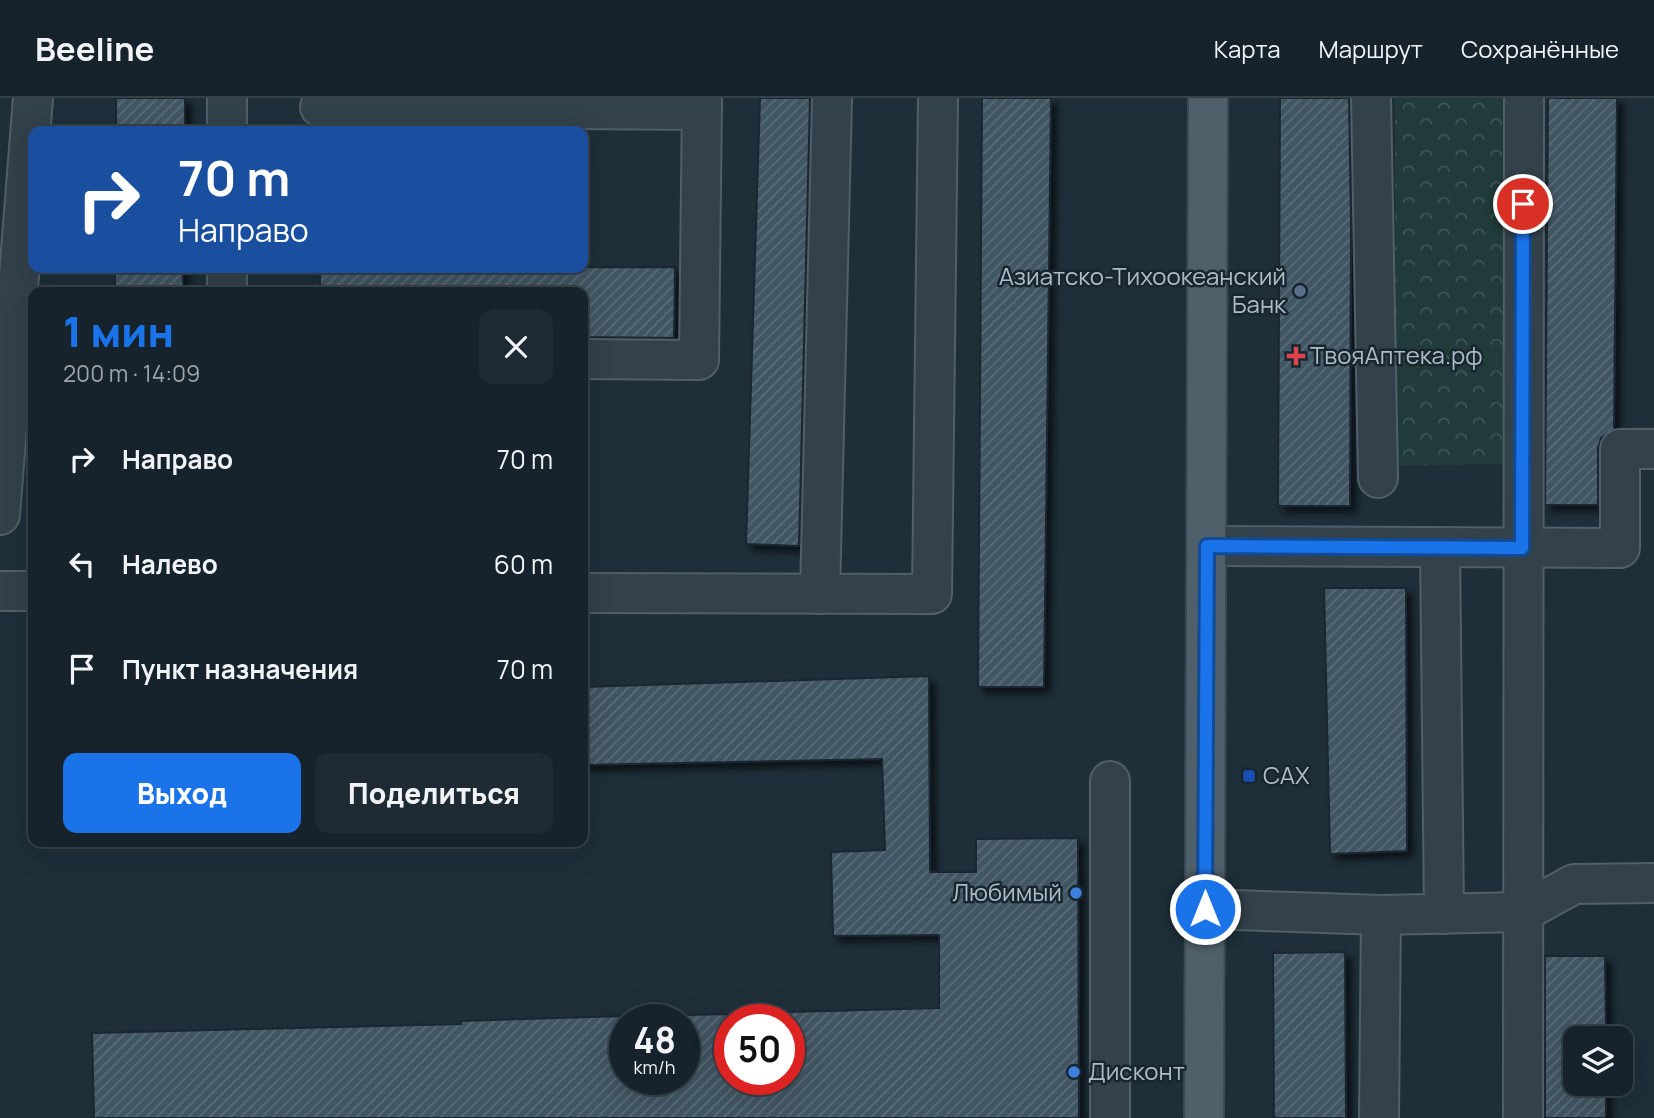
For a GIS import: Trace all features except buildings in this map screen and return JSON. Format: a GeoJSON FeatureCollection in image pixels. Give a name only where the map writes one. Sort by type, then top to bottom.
{"type":"FeatureCollection","features":[{"type":"Feature","properties":{"kind":"main road"},"geometry":{"type":"LineString","coordinates":[[1204,1118],[1208,98]]}},
{"type":"Feature","properties":{"kind":"street"},"geometry":{"type":"LineString","coordinates":[[31,126],[33,98]]}},
{"type":"Feature","properties":{"kind":"street"},"geometry":{"type":"LineString","coordinates":[[227,98],[227,126]]}},
{"type":"Feature","properties":{"kind":"street"},"geometry":{"type":"LineString","coordinates":[[820,594],[832,98]]}},
{"type":"Feature","properties":{"kind":"street"},"geometry":{"type":"LineString","coordinates":[[588,593],[932,594],[938,98]]}},
{"type":"Feature","properties":{"kind":"street"},"geometry":{"type":"LineString","coordinates":[[1371,98],[1378,478]]}},
{"type":"Feature","properties":{"kind":"street"},"geometry":{"type":"LineString","coordinates":[[1523,1118],[1524,98]]}},
{"type":"Feature","properties":{"kind":"street"},"geometry":{"type":"LineString","coordinates":[[320,107],[702,104],[699,360],[588,359]]}},
{"type":"Feature","properties":{"kind":"street"},"geometry":{"type":"LineString","coordinates":[[0,515],[28,161]]}},
{"type":"Feature","properties":{"kind":"street"},"geometry":{"type":"LineString","coordinates":[[1207,546],[1620,548],[1620,449],[1654,449]]}},
{"type":"Feature","properties":{"kind":"street"},"geometry":{"type":"LineString","coordinates":[[1440,547],[1444,914]]}},
{"type":"Feature","properties":{"kind":"street"},"geometry":{"type":"LineString","coordinates":[[0,591],[28,591]]}},
{"type":"Feature","properties":{"kind":"street"},"geometry":{"type":"LineString","coordinates":[[1110,782],[1110,1118]]}},
{"type":"Feature","properties":{"kind":"street"},"geometry":{"type":"LineString","coordinates":[[1205,909],[1381,915],[1523,912],[1574,884],[1654,883]]}},
{"type":"Feature","properties":{"kind":"street"},"geometry":{"type":"LineString","coordinates":[[1380,1118],[1381,915]]}},
{"type":"Feature","properties":{"kind":"green space"},"geometry":{"type":"Polygon","coordinates":[[[1395,98],[1503,98],[1504,464],[1396,466],[1395,98]]]}},
{"type":"Feature","properties":{"kind":"place","name":"Азиатско-Тихоокеанский Банк"},"geometry":{"type":"Point","coordinates":[1300,291]}},
{"type":"Feature","properties":{"kind":"place","name":"ТвояАптека.рф"},"geometry":{"type":"Point","coordinates":[1296,356]}},
{"type":"Feature","properties":{"kind":"place","name":"САХ"},"geometry":{"type":"Point","coordinates":[1249,776]}},
{"type":"Feature","properties":{"kind":"place","name":"Любимый"},"geometry":{"type":"Point","coordinates":[1076,893]}},
{"type":"Feature","properties":{"kind":"place","name":"Дисконт"},"geometry":{"type":"Point","coordinates":[1074,1072]}},
{"type":"Feature","properties":{"kind":"route"},"geometry":{"type":"LineString","coordinates":[[1205,909],[1207,546],[1522,548],[1523,204]]}}]}
